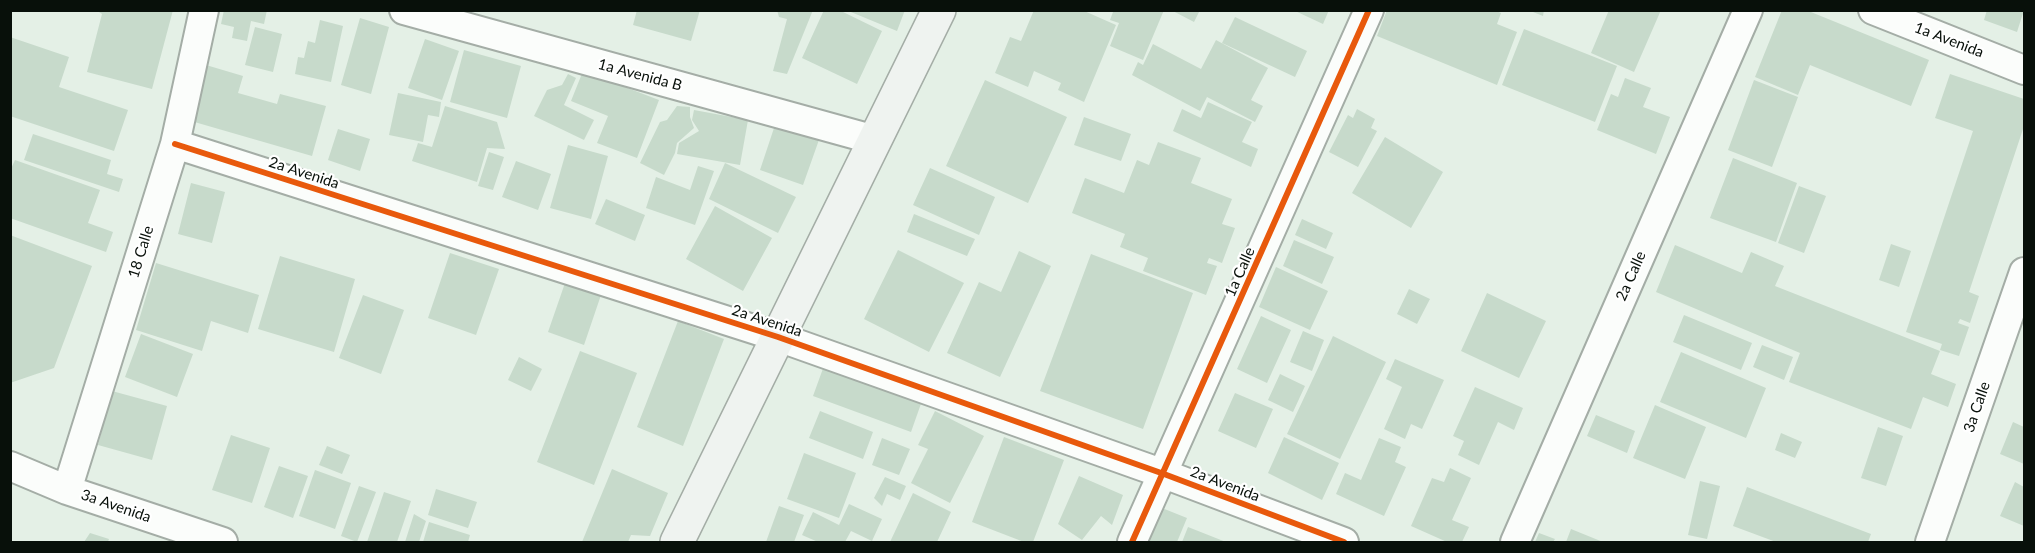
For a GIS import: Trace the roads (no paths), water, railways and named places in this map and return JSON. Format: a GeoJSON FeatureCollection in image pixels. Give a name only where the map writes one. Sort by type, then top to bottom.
{"type":"FeatureCollection","features":[{"type":"Feature","properties":{"kind":"main road"},"geometry":{"type":"LineString","coordinates":[[677,543],[939,10]]}},
{"type":"Feature","properties":{"kind":"street","name":"18 Calle"},"geometry":{"type":"LineString","coordinates":[[67,490],[175,144],[204,10]]}},
{"type":"Feature","properties":{"kind":"street","name":"1a Avenida B"},"geometry":{"type":"LineString","coordinates":[[404,10],[875,140]]}},
{"type":"Feature","properties":{"kind":"street","name":"1a Calle"},"geometry":{"type":"LineString","coordinates":[[1132,543],[1369,10]]}},
{"type":"Feature","properties":{"kind":"street","name":"2a Calle"},"geometry":{"type":"LineString","coordinates":[[1515,543],[1748,10]]}},
{"type":"Feature","properties":{"kind":"street","name":"1a Avenida"},"geometry":{"type":"LineString","coordinates":[[1873,10],[2025,70]]}},
{"type":"Feature","properties":{"kind":"street","name":"2a Avenida"},"geometry":{"type":"LineString","coordinates":[[175,144],[778,337],[1164,474],[1344,543]]}},
{"type":"Feature","properties":{"kind":"street","name":"3a Calle"},"geometry":{"type":"LineString","coordinates":[[1930,543],[2025,272]]}},
{"type":"Feature","properties":{"kind":"street","name":"3a Avenida"},"geometry":{"type":"LineString","coordinates":[[10,466],[67,490],[223,543]]}}]}
